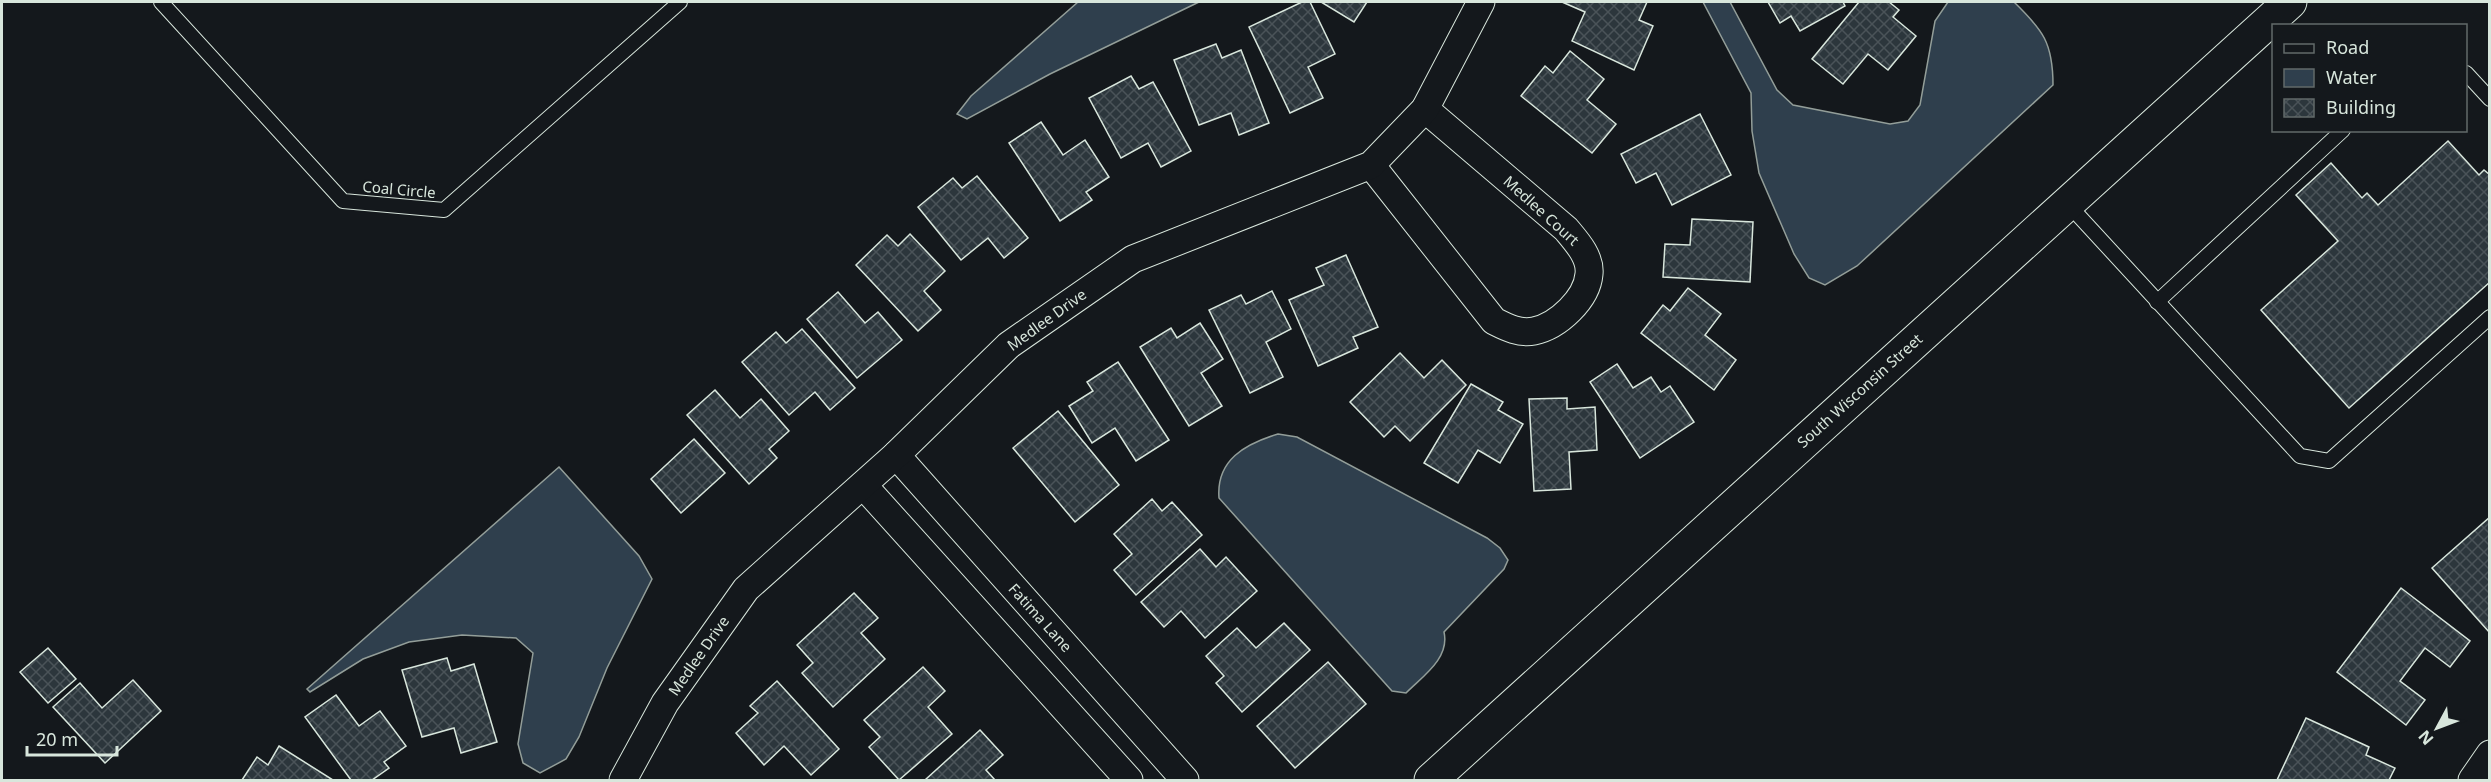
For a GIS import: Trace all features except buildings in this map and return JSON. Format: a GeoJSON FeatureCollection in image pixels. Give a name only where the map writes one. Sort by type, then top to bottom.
{"type":"FeatureCollection","features":[{"type":"Feature","properties":{"kind":"street","name":"Medlee Drive"},"geometry":{"type":"LineString","coordinates":[[623,780],[665,703],[746,589],[896,455],[1009,345],[1132,259],[1371,165],[1425,109],[1481,2]]}},
{"type":"Feature","properties":{"kind":"street","name":"South Wisconsin Street"},"geometry":{"type":"LineString","coordinates":[[1431,780],[2290,2]]}},
{"type":"Feature","properties":{"kind":"street","name":"Medlee Court"},"geometry":{"type":"LineString","coordinates":[[1371,165],[1494,321],[1512,330],[1534,331],[1560,318],[1579,300],[1590,273],[1582,248],[1566,229],[1425,109]]}},
{"type":"Feature","properties":{"kind":"street","name":"Fatima Lane"},"geometry":{"type":"LineString","coordinates":[[896,455],[1185,780]]}},
{"type":"Feature","properties":{"kind":"street"},"geometry":{"type":"LineString","coordinates":[[863,485],[1129,780]]}},
{"type":"Feature","properties":{"kind":"street"},"geometry":{"type":"LineString","coordinates":[[2472,780],[2490,754]]}},
{"type":"Feature","properties":{"kind":"lane","name":"Coal Circle"},"geometry":{"type":"LineString","coordinates":[[161,2],[343,201],[444,210],[680,2]]}},
{"type":"Feature","properties":{"kind":"lane"},"geometry":{"type":"LineString","coordinates":[[2467,74],[2490,99]]}},
{"type":"Feature","properties":{"kind":"lane"},"geometry":{"type":"LineString","coordinates":[[2157,302],[2341,132]]}},
{"type":"Feature","properties":{"kind":"lane"},"geometry":{"type":"LineString","coordinates":[[2067,203],[2300,456],[2329,461],[2490,317]]}},
{"type":"Feature","properties":{"kind":"water"},"geometry":{"type":"Polygon","coordinates":[[[1078,2],[1199,2],[1050,74],[967,119],[957,114],[971,96],[1078,2]]]}},
{"type":"Feature","properties":{"kind":"water"},"geometry":{"type":"Polygon","coordinates":[[[1703,2],[1730,2],[1777,90],[1793,105],[1890,124],[1908,121],[1920,105],[1935,21],[1948,2],[2014,2],[2039,29],[2044,38],[2051,58],[2053,85],[1857,266],[1825,285],[1809,278],[1794,254],[1759,173],[1752,131],[1751,93],[1703,2]]]}},
{"type":"Feature","properties":{"kind":"water"},"geometry":{"type":"Polygon","coordinates":[[[1278,434],[1297,437],[1487,538],[1500,548],[1508,560],[1504,569],[1444,632],[1445,641],[1439,658],[1434,666],[1406,693],[1392,691],[1219,498],[1222,473],[1235,456],[1254,443],[1278,434]]]}},
{"type":"Feature","properties":{"kind":"water"},"geometry":{"type":"Polygon","coordinates":[[[559,467],[639,556],[652,579],[607,668],[579,737],[566,759],[540,773],[523,763],[518,744],[533,653],[516,638],[462,635],[409,642],[363,659],[310,692],[307,689],[559,467]]]}}]}
